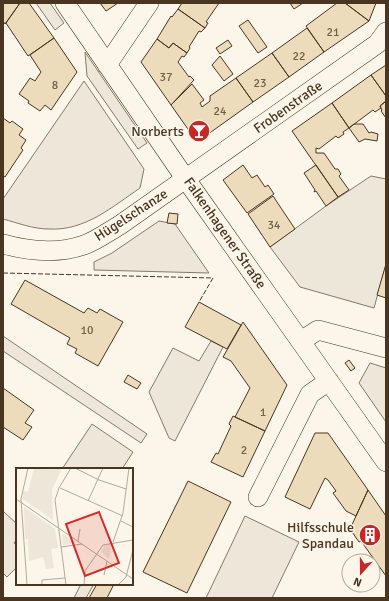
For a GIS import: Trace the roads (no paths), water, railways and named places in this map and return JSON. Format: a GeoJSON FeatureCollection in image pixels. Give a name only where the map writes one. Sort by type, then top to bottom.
{"type":"FeatureCollection","features":[{"type":"Feature","properties":{"kind":"street","name":"Falkenhagener Straße"},"geometry":{"type":"LineString","coordinates":[[65,3],[185,178],[386,462]]}},
{"type":"Feature","properties":{"kind":"street"},"geometry":{"type":"LineString","coordinates":[[107,65],[149,3]]}},
{"type":"Feature","properties":{"kind":"street","name":"Frobenstraße"},"geometry":{"type":"LineString","coordinates":[[185,178],[377,44],[386,32]]}},
{"type":"Feature","properties":{"kind":"street","name":"Hügelschanze"},"geometry":{"type":"LineString","coordinates":[[3,244],[29,250],[63,249],[85,245],[120,225],[185,178]]}},
{"type":"Feature","properties":{"kind":"street"},"geometry":{"type":"LineString","coordinates":[[301,342],[318,330],[386,348]]}},
{"type":"Feature","properties":{"kind":"street"},"geometry":{"type":"LineString","coordinates":[[258,496],[310,394],[329,381]]}},
{"type":"Feature","properties":{"kind":"place","name":"Norberts"},"geometry":{"type":"Point","coordinates":[199,131]}},
{"type":"Feature","properties":{"kind":"place","name":"Hilfsschule Spandau"},"geometry":{"type":"Point","coordinates":[370,535]}}]}
